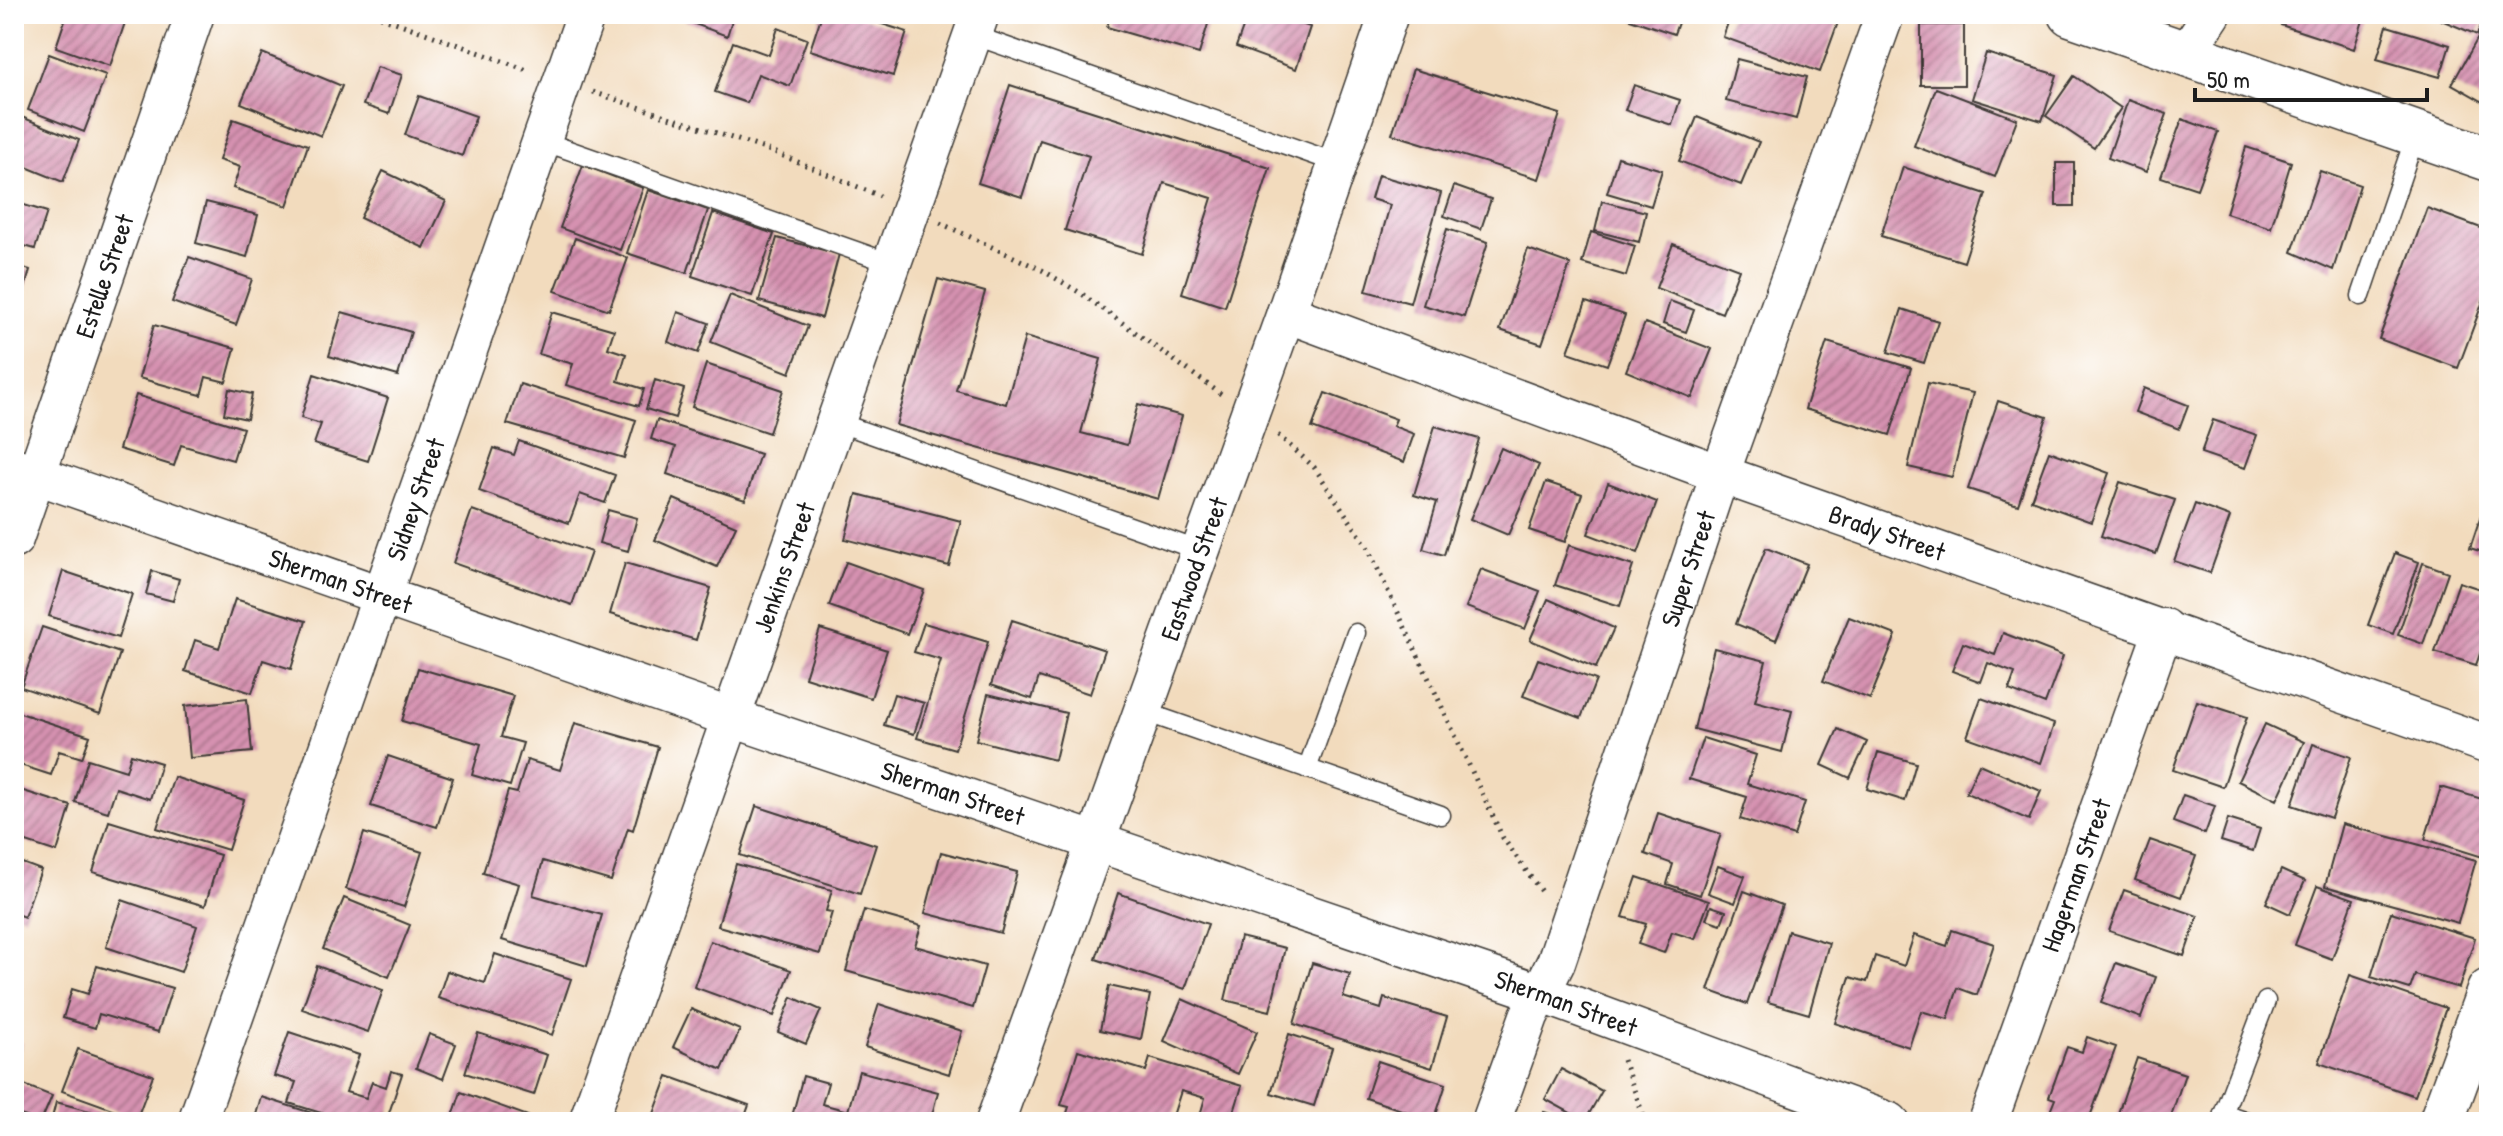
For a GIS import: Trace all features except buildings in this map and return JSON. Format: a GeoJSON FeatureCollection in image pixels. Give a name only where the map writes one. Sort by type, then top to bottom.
{"type":"FeatureCollection","features":[{"type":"Feature","properties":{"kind":"street","name":"Estelle Street"},"geometry":{"type":"LineString","coordinates":[[14,539],[25,471],[195,14]]}},
{"type":"Feature","properties":{"kind":"street","name":"Sidney Street"},"geometry":{"type":"LineString","coordinates":[[197,1122],[586,14]]}},
{"type":"Feature","properties":{"kind":"street","name":"Eastwood Street"},"geometry":{"type":"LineString","coordinates":[[995,1122],[1286,313],[1389,14]]}},
{"type":"Feature","properties":{"kind":"street","name":"Super Street"},"geometry":{"type":"LineString","coordinates":[[1491,1122],[1529,1016],[1543,994],[1720,474],[1885,14]]}},
{"type":"Feature","properties":{"kind":"street"},"geometry":{"type":"LineString","coordinates":[[2071,14],[2489,159]]}},
{"type":"Feature","properties":{"kind":"street"},"geometry":{"type":"LineString","coordinates":[[2186,53],[2212,14]]}},
{"type":"Feature","properties":{"kind":"street","name":"Jenkins Street"},"geometry":{"type":"LineString","coordinates":[[588,1122],[976,24]]}},
{"type":"Feature","properties":{"kind":"street","name":"Brady Street"},"geometry":{"type":"LineString","coordinates":[[1286,313],[1720,474],[2489,745]]}},
{"type":"Feature","properties":{"kind":"street","name":"Sherman Street"},"geometry":{"type":"LineString","coordinates":[[25,471],[383,598],[1543,994],[1890,1122]]}},
{"type":"Feature","properties":{"kind":"street","name":"Hagerman Street"},"geometry":{"type":"LineString","coordinates":[[1988,1122],[2164,628]]}},
{"type":"Feature","properties":{"kind":"street"},"geometry":{"type":"LineString","coordinates":[[2441,1122],[2489,991]]}},
{"type":"Feature","properties":{"kind":"lane"},"geometry":{"type":"LineString","coordinates":[[976,24],[1337,163]]}},
{"type":"Feature","properties":{"kind":"lane"},"geometry":{"type":"LineString","coordinates":[[2361,296],[2416,134]]}},
{"type":"Feature","properties":{"kind":"lane"},"geometry":{"type":"LineString","coordinates":[[540,140],[893,264]]}},
{"type":"Feature","properties":{"kind":"lane"},"geometry":{"type":"LineString","coordinates":[[837,422],[1200,551]]}},
{"type":"Feature","properties":{"kind":"lane"},"geometry":{"type":"LineString","coordinates":[[1307,769],[1356,633]]}},
{"type":"Feature","properties":{"kind":"lane"},"geometry":{"type":"LineString","coordinates":[[1142,711],[1441,815]]}},
{"type":"Feature","properties":{"kind":"lane"},"geometry":{"type":"LineString","coordinates":[[2249,1122],[2222,1118],[2266,1001]]}},
{"type":"Feature","properties":{"kind":"path"},"geometry":{"type":"LineString","coordinates":[[373,14],[561,82],[774,152],[998,249],[1082,294],[1250,413],[1314,467],[1367,546],[1503,838],[1543,891],[1537,906]]}},
{"type":"Feature","properties":{"kind":"path"},"geometry":{"type":"LineString","coordinates":[[1622,1057],[1646,1122]]}}]}
